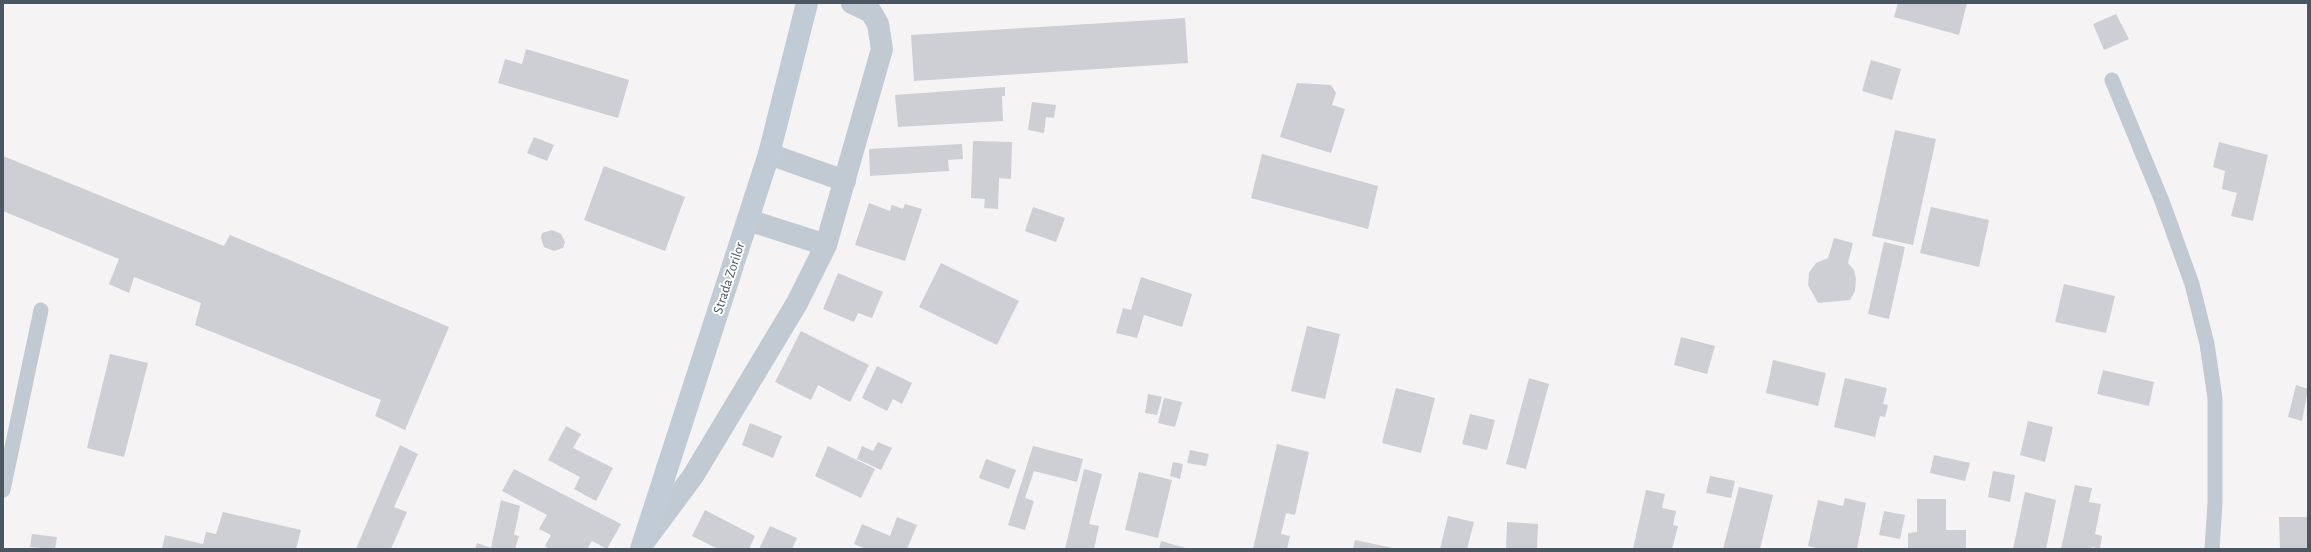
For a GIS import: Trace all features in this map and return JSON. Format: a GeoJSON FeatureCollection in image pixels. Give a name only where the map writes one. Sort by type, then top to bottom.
{"type":"FeatureCollection","features":[{"type":"Feature","properties":{"kind":"street","name":"Strada Zorilor"},"geometry":{"type":"LineString","coordinates":[[642,546],[769,154],[807,3]]}},
{"type":"Feature","properties":{"kind":"street"},"geometry":{"type":"LineString","coordinates":[[642,546],[693,476],[797,303],[826,245],[882,49],[878,24],[871,12],[852,3]]}},
{"type":"Feature","properties":{"kind":"street"},"geometry":{"type":"LineString","coordinates":[[769,154],[845,181]]}},
{"type":"Feature","properties":{"kind":"street"},"geometry":{"type":"LineString","coordinates":[[748,220],[826,245]]}},
{"type":"Feature","properties":{"kind":"lane"},"geometry":{"type":"LineString","coordinates":[[2112,80],[2162,201],[2192,284],[2207,344],[2215,398],[2215,503],[2212,549]]}},
{"type":"Feature","properties":{"kind":"lane"},"geometry":{"type":"LineString","coordinates":[[3,490],[41,310]]}},
{"type":"Feature","properties":{"kind":"building"},"geometry":{"type":"Polygon","coordinates":[[[1898,3],[1967,3],[1959,35],[1894,17],[1898,3]]]}},
{"type":"Feature","properties":{"kind":"building"},"geometry":{"type":"Polygon","coordinates":[[[2116,14],[2129,39],[2104,50],[2093,24],[2116,14]]]}},
{"type":"Feature","properties":{"kind":"building"},"geometry":{"type":"Polygon","coordinates":[[[1185,18],[1188,63],[914,81],[911,35],[1185,18]]]}},
{"type":"Feature","properties":{"kind":"building"},"geometry":{"type":"Polygon","coordinates":[[[526,49],[629,80],[618,118],[498,83],[505,59],[522,64],[526,49]]]}},
{"type":"Feature","properties":{"kind":"building"},"geometry":{"type":"Polygon","coordinates":[[[1871,60],[1901,69],[1892,100],[1862,91],[1871,60]]]}},
{"type":"Feature","properties":{"kind":"building"},"geometry":{"type":"Polygon","coordinates":[[[1297,83],[1331,85],[1336,93],[1332,105],[1345,109],[1331,153],[1280,137],[1297,83]]]}},
{"type":"Feature","properties":{"kind":"building"},"geometry":{"type":"Polygon","coordinates":[[[1005,87],[1005,96],[1002,96],[1003,121],[898,127],[895,95],[1005,87]]]}},
{"type":"Feature","properties":{"kind":"building"},"geometry":{"type":"Polygon","coordinates":[[[1032,102],[1056,105],[1054,118],[1046,117],[1044,133],[1028,130],[1032,102]]]}},
{"type":"Feature","properties":{"kind":"building"},"geometry":{"type":"Polygon","coordinates":[[[1895,130],[1936,139],[1913,245],[1872,236],[1895,130]]]}},
{"type":"Feature","properties":{"kind":"building"},"geometry":{"type":"Polygon","coordinates":[[[534,137],[554,145],[547,161],[527,153],[534,137]]]}},
{"type":"Feature","properties":{"kind":"building"},"geometry":{"type":"Polygon","coordinates":[[[973,141],[1012,142],[1011,179],[999,178],[998,209],[984,208],[985,199],[971,198],[973,141]]]}},
{"type":"Feature","properties":{"kind":"building"},"geometry":{"type":"Polygon","coordinates":[[[2219,142],[2268,155],[2253,221],[2231,216],[2237,193],[2222,189],[2225,171],[2213,167],[2219,142]]]}},
{"type":"Feature","properties":{"kind":"building"},"geometry":{"type":"Polygon","coordinates":[[[962,144],[963,159],[948,160],[949,171],[870,176],[869,149],[962,144]]]}},
{"type":"Feature","properties":{"kind":"building"},"geometry":{"type":"Polygon","coordinates":[[[1262,154],[1378,186],[1368,229],[1251,198],[1262,154]]]}},
{"type":"Feature","properties":{"kind":"building"},"geometry":{"type":"Polygon","coordinates":[[[3,156],[224,246],[230,235],[449,327],[405,430],[375,416],[381,400],[195,325],[201,303],[134,277],[129,293],[109,284],[119,259],[3,211],[3,156]]]}},
{"type":"Feature","properties":{"kind":"building"},"geometry":{"type":"Polygon","coordinates":[[[604,166],[685,197],[665,251],[584,220],[604,166]]]}},
{"type":"Feature","properties":{"kind":"building"},"geometry":{"type":"Polygon","coordinates":[[[869,203],[890,211],[892,205],[903,209],[905,204],[922,209],[905,261],[855,245],[869,203]]]}},
{"type":"Feature","properties":{"kind":"building"},"geometry":{"type":"Polygon","coordinates":[[[1033,207],[1065,218],[1056,242],[1025,231],[1033,207]]]}},
{"type":"Feature","properties":{"kind":"building"},"geometry":{"type":"Polygon","coordinates":[[[1931,207],[1989,220],[1979,267],[1920,253],[1931,207]]]}},
{"type":"Feature","properties":{"kind":"building"},"geometry":{"type":"Polygon","coordinates":[[[552,230],[561,234],[565,242],[563,248],[554,251],[544,247],[541,238],[542,233],[552,230]]]}},
{"type":"Feature","properties":{"kind":"building"},"geometry":{"type":"Polygon","coordinates":[[[1834,238],[1853,243],[1848,263],[1854,270],[1856,279],[1855,291],[1850,300],[1818,303],[1808,285],[1809,273],[1816,263],[1828,258],[1834,238]]]}},
{"type":"Feature","properties":{"kind":"building"},"geometry":{"type":"Polygon","coordinates":[[[1884,242],[1905,247],[1889,319],[1868,314],[1884,242]]]}},
{"type":"Feature","properties":{"kind":"building"},"geometry":{"type":"Polygon","coordinates":[[[941,263],[1019,301],[997,345],[919,307],[941,263]]]}},
{"type":"Feature","properties":{"kind":"building"},"geometry":{"type":"Polygon","coordinates":[[[838,273],[883,292],[872,318],[858,313],[854,322],[823,309],[838,273]]]}},
{"type":"Feature","properties":{"kind":"building"},"geometry":{"type":"Polygon","coordinates":[[[1141,277],[1192,294],[1182,327],[1144,315],[1137,338],[1116,333],[1123,308],[1131,310],[1141,277]]]}},
{"type":"Feature","properties":{"kind":"building"},"geometry":{"type":"Polygon","coordinates":[[[2064,284],[2115,296],[2106,333],[2055,322],[2064,284]]]}},
{"type":"Feature","properties":{"kind":"building"},"geometry":{"type":"Polygon","coordinates":[[[1307,326],[1340,334],[1325,399],[1291,391],[1307,326]]]}},
{"type":"Feature","properties":{"kind":"building"},"geometry":{"type":"Polygon","coordinates":[[[801,331],[869,365],[850,402],[818,385],[811,400],[775,382],[801,331]]]}},
{"type":"Feature","properties":{"kind":"building"},"geometry":{"type":"Polygon","coordinates":[[[1681,337],[1715,346],[1707,374],[1674,365],[1681,337]]]}},
{"type":"Feature","properties":{"kind":"building"},"geometry":{"type":"Polygon","coordinates":[[[110,354],[148,363],[124,457],[87,448],[110,354]]]}},
{"type":"Feature","properties":{"kind":"building"},"geometry":{"type":"Polygon","coordinates":[[[1773,360],[1826,373],[1818,406],[1766,393],[1773,360]]]}},
{"type":"Feature","properties":{"kind":"building"},"geometry":{"type":"Polygon","coordinates":[[[877,366],[912,383],[902,404],[893,399],[887,411],[862,398],[877,366]]]}},
{"type":"Feature","properties":{"kind":"building"},"geometry":{"type":"Polygon","coordinates":[[[2103,370],[2154,382],[2149,406],[2097,394],[2103,370]]]}},
{"type":"Feature","properties":{"kind":"building"},"geometry":{"type":"Polygon","coordinates":[[[1529,378],[1549,384],[1526,469],[1506,464],[1529,378]]]}},
{"type":"Feature","properties":{"kind":"building"},"geometry":{"type":"Polygon","coordinates":[[[1845,378],[1887,388],[1883,404],[1888,405],[1885,417],[1880,416],[1875,437],[1834,427],[1845,378]]]}},
{"type":"Feature","properties":{"kind":"building"},"geometry":{"type":"Polygon","coordinates":[[[2296,385],[2308,389],[2302,421],[2288,417],[2296,385]]]}},
{"type":"Feature","properties":{"kind":"building"},"geometry":{"type":"Polygon","coordinates":[[[1396,388],[1435,398],[1421,453],[1382,443],[1396,388]]]}},
{"type":"Feature","properties":{"kind":"building"},"geometry":{"type":"Polygon","coordinates":[[[1148,394],[1162,397],[1157,415],[1145,413],[1148,394]]]}},
{"type":"Feature","properties":{"kind":"building"},"geometry":{"type":"Polygon","coordinates":[[[1164,398],[1182,402],[1175,427],[1158,423],[1164,398]]]}},
{"type":"Feature","properties":{"kind":"building"},"geometry":{"type":"Polygon","coordinates":[[[1470,414],[1495,420],[1487,450],[1462,444],[1470,414]]]}},
{"type":"Feature","properties":{"kind":"building"},"geometry":{"type":"Polygon","coordinates":[[[2028,421],[2053,427],[2045,462],[2020,455],[2028,421]]]}},
{"type":"Feature","properties":{"kind":"building"},"geometry":{"type":"Polygon","coordinates":[[[750,423],[782,436],[773,458],[742,445],[750,423]]]}},
{"type":"Feature","properties":{"kind":"building"},"geometry":{"type":"Polygon","coordinates":[[[566,426],[581,434],[573,448],[613,468],[596,501],[574,489],[580,477],[548,460],[566,426]]]}},
{"type":"Feature","properties":{"kind":"building"},"geometry":{"type":"Polygon","coordinates":[[[878,442],[892,448],[881,470],[857,459],[862,446],[873,451],[878,442]]]}},
{"type":"Feature","properties":{"kind":"building"},"geometry":{"type":"Polygon","coordinates":[[[1277,444],[1309,452],[1295,515],[1286,513],[1281,534],[1290,536],[1287,549],[1253,549],[1277,444]]]}},
{"type":"Feature","properties":{"kind":"building"},"geometry":{"type":"Polygon","coordinates":[[[400,445],[418,454],[394,507],[407,512],[391,549],[356,549],[400,445]]]}},
{"type":"Feature","properties":{"kind":"building"},"geometry":{"type":"Polygon","coordinates":[[[828,446],[875,469],[861,498],[815,476],[828,446]]]}},
{"type":"Feature","properties":{"kind":"building"},"geometry":{"type":"Polygon","coordinates":[[[1033,446],[1083,459],[1077,482],[1034,471],[1025,498],[1034,501],[1025,530],[1008,525],[1033,446]]]}},
{"type":"Feature","properties":{"kind":"building"},"geometry":{"type":"Polygon","coordinates":[[[1190,450],[1209,454],[1206,466],[1187,463],[1190,450]]]}},
{"type":"Feature","properties":{"kind":"building"},"geometry":{"type":"Polygon","coordinates":[[[1934,455],[1970,463],[1965,481],[1930,473],[1934,455]]]}},
{"type":"Feature","properties":{"kind":"building"},"geometry":{"type":"Polygon","coordinates":[[[986,459],[1016,470],[1009,489],[979,478],[986,459]]]}},
{"type":"Feature","properties":{"kind":"building"},"geometry":{"type":"Polygon","coordinates":[[[1173,462],[1183,464],[1180,479],[1170,476],[1173,462]]]}},
{"type":"Feature","properties":{"kind":"building"},"geometry":{"type":"Polygon","coordinates":[[[514,469],[621,524],[607,549],[592,541],[587,549],[549,549],[545,546],[551,535],[539,529],[547,515],[502,491],[514,469]]]}},
{"type":"Feature","properties":{"kind":"building"},"geometry":{"type":"Polygon","coordinates":[[[1084,469],[1102,474],[1089,524],[1099,526],[1094,549],[1065,549],[1084,469]]]}},
{"type":"Feature","properties":{"kind":"building"},"geometry":{"type":"Polygon","coordinates":[[[1993,471],[2015,475],[2010,502],[1988,497],[1993,471]]]}},
{"type":"Feature","properties":{"kind":"building"},"geometry":{"type":"Polygon","coordinates":[[[1139,472],[1172,480],[1158,538],[1125,530],[1139,472]]]}},
{"type":"Feature","properties":{"kind":"building"},"geometry":{"type":"Polygon","coordinates":[[[1710,476],[1735,481],[1731,498],[1706,493],[1710,476]]]}},
{"type":"Feature","properties":{"kind":"building"},"geometry":{"type":"Polygon","coordinates":[[[2075,485],[2092,488],[2089,502],[2101,504],[2095,534],[2102,536],[2100,549],[2092,547],[2091,549],[2061,549],[2075,485]]]}},
{"type":"Feature","properties":{"kind":"building"},"geometry":{"type":"Polygon","coordinates":[[[1739,487],[1773,495],[1760,549],[1723,549],[1739,487]]]}},
{"type":"Feature","properties":{"kind":"building"},"geometry":{"type":"Polygon","coordinates":[[[1646,490],[1665,494],[1662,508],[1676,511],[1673,525],[1678,526],[1672,549],[1633,549],[1646,490]]]}},
{"type":"Feature","properties":{"kind":"building"},"geometry":{"type":"Polygon","coordinates":[[[2025,492],[2056,500],[2046,549],[2013,549],[2025,492]]]}},
{"type":"Feature","properties":{"kind":"building"},"geometry":{"type":"Polygon","coordinates":[[[1845,498],[1866,503],[1857,549],[1821,549],[1808,546],[1818,500],[1843,506],[1845,498]]]}},
{"type":"Feature","properties":{"kind":"building"},"geometry":{"type":"Polygon","coordinates":[[[1917,499],[1946,499],[1946,530],[1966,530],[1966,549],[1908,549],[1908,533],[1917,532],[1917,499]]]}},
{"type":"Feature","properties":{"kind":"building"},"geometry":{"type":"Polygon","coordinates":[[[501,500],[520,506],[514,535],[519,536],[515,549],[475,549],[477,543],[491,548],[501,500]]]}},
{"type":"Feature","properties":{"kind":"building"},"geometry":{"type":"Polygon","coordinates":[[[705,510],[755,536],[749,549],[718,549],[692,536],[705,510]]]}},
{"type":"Feature","properties":{"kind":"building"},"geometry":{"type":"Polygon","coordinates":[[[1884,511],[1905,515],[1900,539],[1879,535],[1884,511]]]}},
{"type":"Feature","properties":{"kind":"building"},"geometry":{"type":"Polygon","coordinates":[[[223,512],[301,530],[296,549],[162,549],[165,535],[203,544],[206,532],[216,534],[223,512]]]}},
{"type":"Feature","properties":{"kind":"building"},"geometry":{"type":"Polygon","coordinates":[[[1448,516],[1474,522],[1467,549],[1440,549],[1448,516]]]}},
{"type":"Feature","properties":{"kind":"building"},"geometry":{"type":"Polygon","coordinates":[[[897,517],[917,525],[907,549],[866,549],[854,544],[862,524],[890,536],[897,517]]]}},
{"type":"Feature","properties":{"kind":"building"},"geometry":{"type":"Polygon","coordinates":[[[2279,517],[2308,517],[2308,549],[2280,549],[2279,517]]]}},
{"type":"Feature","properties":{"kind":"building"},"geometry":{"type":"Polygon","coordinates":[[[1507,522],[1538,524],[1537,549],[1506,549],[1507,522]]]}},
{"type":"Feature","properties":{"kind":"building"},"geometry":{"type":"Polygon","coordinates":[[[770,526],[797,538],[792,549],[759,549],[770,526]]]}},
{"type":"Feature","properties":{"kind":"building"},"geometry":{"type":"Polygon","coordinates":[[[32,534],[57,537],[55,549],[30,547],[32,534]]]}},
{"type":"Feature","properties":{"kind":"building"},"geometry":{"type":"Polygon","coordinates":[[[1355,540],[1393,548],[1393,549],[1353,549],[1355,540]]]}},
{"type":"Feature","properties":{"kind":"building"},"geometry":{"type":"Polygon","coordinates":[[[1161,541],[1189,549],[1159,549],[1161,541]]]}}]}
